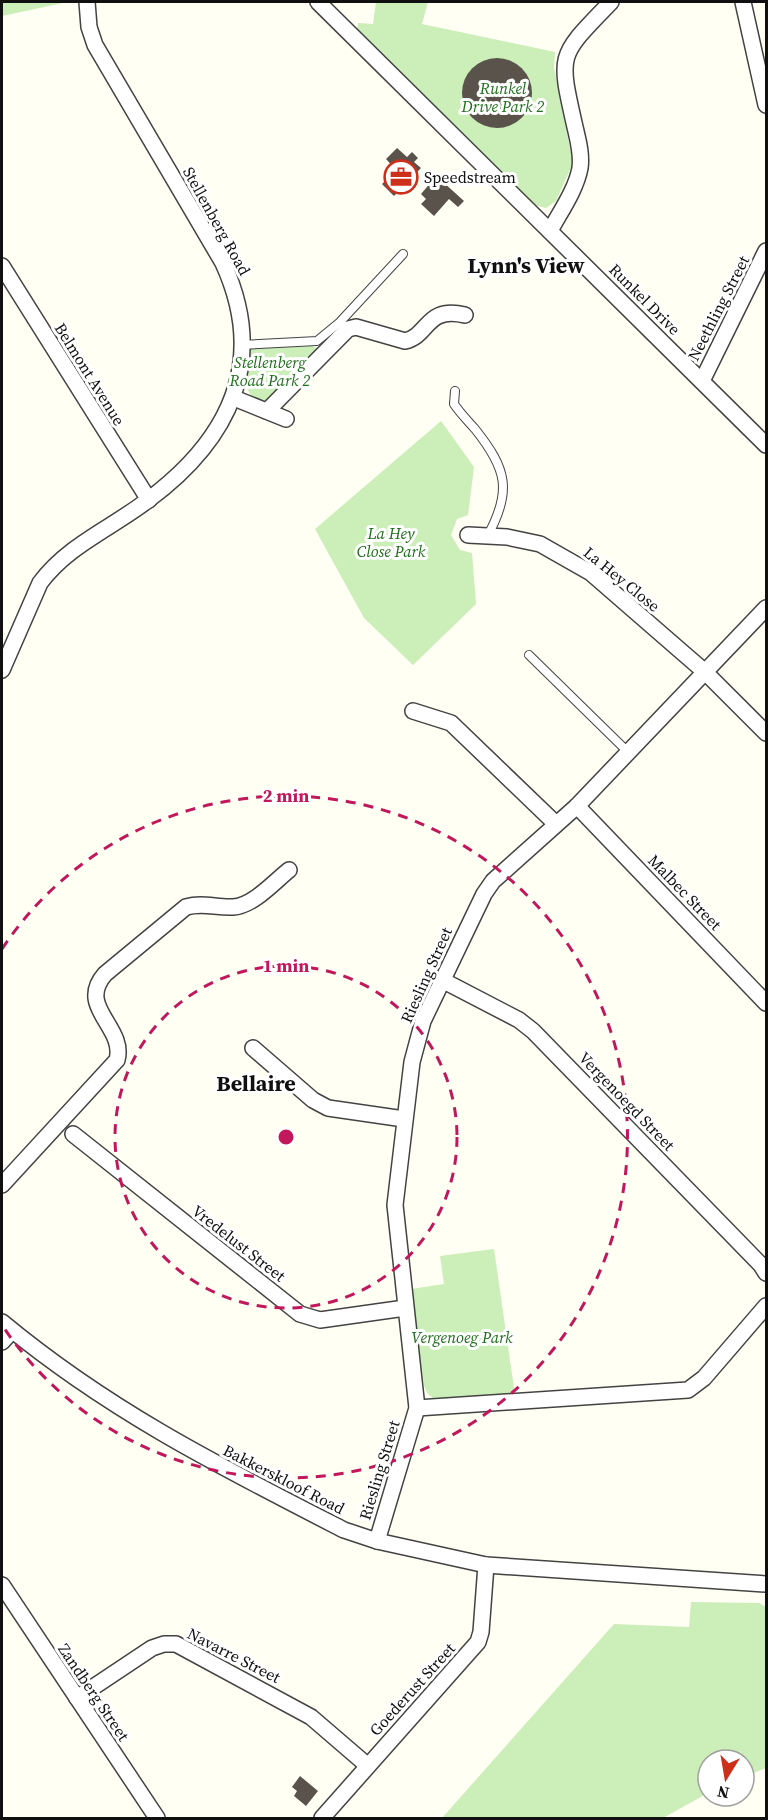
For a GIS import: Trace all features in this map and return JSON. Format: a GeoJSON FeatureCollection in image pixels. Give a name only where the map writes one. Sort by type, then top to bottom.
{"type":"FeatureCollection","features":[{"type":"Feature","properties":{"kind":"street","name":"Stellenberg Road"},"geometry":{"type":"LineString","coordinates":[[2,670],[40,583],[48,571],[67,554],[149,500],[204,448],[222,424],[234,398],[240,345],[239,307],[235,289],[223,263],[95,45],[89,27],[87,2]]}},
{"type":"Feature","properties":{"kind":"street","name":"Runkel Drive"},"geometry":{"type":"LineString","coordinates":[[318,2],[766,445]]}},
{"type":"Feature","properties":{"kind":"street"},"geometry":{"type":"LineString","coordinates":[[550,231],[580,168],[580,151],[564,79],[565,59],[574,42],[611,2]]}},
{"type":"Feature","properties":{"kind":"street"},"geometry":{"type":"LineString","coordinates":[[743,2],[766,105]]}},
{"type":"Feature","properties":{"kind":"street","name":"Neethling Street"},"geometry":{"type":"LineString","coordinates":[[702,381],[766,251]]}},
{"type":"Feature","properties":{"kind":"street","name":"Belmont Avenue"},"geometry":{"type":"LineString","coordinates":[[2,266],[149,500]]}},
{"type":"Feature","properties":{"kind":"street"},"geometry":{"type":"LineString","coordinates":[[267,411],[348,329],[357,327],[405,340],[443,314],[465,315]]}},
{"type":"Feature","properties":{"kind":"street"},"geometry":{"type":"LineString","coordinates":[[234,398],[286,419]]}},
{"type":"Feature","properties":{"kind":"street","name":"La Hey Close"},"geometry":{"type":"LineString","coordinates":[[468,535],[526,539],[569,559],[620,597],[705,672],[766,733]]}},
{"type":"Feature","properties":{"kind":"street","name":"Riesling Street"},"geometry":{"type":"LineString","coordinates":[[377,1541],[417,1408],[395,1205],[404,1119],[418,1039],[442,980],[484,894],[494,880],[577,806],[766,608]]}},
{"type":"Feature","properties":{"kind":"street"},"geometry":{"type":"LineString","coordinates":[[413,711],[451,723],[556,824]]}},
{"type":"Feature","properties":{"kind":"street","name":"Malbec Street"},"geometry":{"type":"LineString","coordinates":[[577,806],[766,1003]]}},
{"type":"Feature","properties":{"kind":"street"},"geometry":{"type":"LineString","coordinates":[[2,1185],[117,1060],[118,1043],[96,998],[98,982],[186,907],[197,903],[232,908],[242,906],[289,870]]}},
{"type":"Feature","properties":{"kind":"street","name":"Vergenoegd Street"},"geometry":{"type":"LineString","coordinates":[[442,980],[519,1020],[533,1031],[761,1265],[766,1273]]}},
{"type":"Feature","properties":{"kind":"street"},"geometry":{"type":"LineString","coordinates":[[253,1048],[313,1100],[328,1108],[404,1119]]}},
{"type":"Feature","properties":{"kind":"street","name":"Vredelust Street"},"geometry":{"type":"LineString","coordinates":[[73,1134],[300,1314],[320,1320],[405,1308]]}},
{"type":"Feature","properties":{"kind":"street"},"geometry":{"type":"LineString","coordinates":[[417,1408],[688,1390],[704,1378],[766,1306]]}},
{"type":"Feature","properties":{"kind":"street","name":"Bakkerskloof Road"},"geometry":{"type":"LineString","coordinates":[[5,1331],[99,1395],[176,1443],[344,1530],[377,1541],[486,1565],[766,1585]]}},
{"type":"Feature","properties":{"kind":"street","name":"Goederust Street"},"geometry":{"type":"LineString","coordinates":[[322,1818],[478,1642],[481,1632],[486,1565]]}},
{"type":"Feature","properties":{"kind":"street","name":"Zandberg Street"},"geometry":{"type":"LineString","coordinates":[[2,1585],[155,1818]]}},
{"type":"Feature","properties":{"kind":"street","name":"Navarre Street"},"geometry":{"type":"LineString","coordinates":[[77,1698],[152,1648],[164,1644],[176,1644],[311,1717],[368,1766]]}},
{"type":"Feature","properties":{"kind":"lane"},"geometry":{"type":"LineString","coordinates":[[240,345],[317,341],[340,322],[403,254]]}},
{"type":"Feature","properties":{"kind":"lane"},"geometry":{"type":"LineString","coordinates":[[454,391],[454,404],[484,441],[503,481],[504,502],[488,536]]}},
{"type":"Feature","properties":{"kind":"lane"},"geometry":{"type":"LineString","coordinates":[[529,655],[628,752]]}},
{"type":"Feature","properties":{"kind":"green space"},"geometry":{"type":"Polygon","coordinates":[[[2,2],[68,2],[2,16],[2,2]]]}},
{"type":"Feature","properties":{"kind":"green space","name":"Runkel Drive Park 2"},"geometry":{"type":"Polygon","coordinates":[[[376,2],[428,2],[422,24],[555,52],[554,68],[573,163],[556,201],[546,208],[534,205],[357,30],[358,23],[373,24],[376,2]]]}},
{"type":"Feature","properties":{"kind":"green space","name":"Stellenberg Road Park 2"},"geometry":{"type":"Polygon","coordinates":[[[312,346],[321,350],[271,400],[256,400],[251,395],[246,384],[249,349],[312,346]]]}},
{"type":"Feature","properties":{"kind":"green space","name":"La Hey Close Park"},"geometry":{"type":"Polygon","coordinates":[[[441,421],[474,467],[468,515],[457,519],[451,535],[460,550],[472,553],[476,604],[413,665],[364,618],[315,529],[441,421]]]}},
{"type":"Feature","properties":{"kind":"green space","name":"Vergenoeg Park"},"geometry":{"type":"Polygon","coordinates":[[[494,1249],[515,1395],[433,1398],[427,1393],[424,1385],[411,1289],[444,1284],[440,1256],[494,1249]]]}},
{"type":"Feature","properties":{"kind":"green space"},"geometry":{"type":"Polygon","coordinates":[[[691,1602],[759,1603],[766,1607],[766,1768],[756,1772],[756,1748],[696,1748],[696,1800],[663,1818],[442,1818],[614,1624],[689,1627],[691,1602]]]}},
{"type":"Feature","properties":{"kind":"building"},"geometry":{"type":"Polygon","coordinates":[[[504,58],[517,64],[526,73],[530,79],[532,93],[530,107],[522,118],[511,126],[490,128],[472,118],[464,107],[462,86],[472,68],[483,60],[504,58]]]}},
{"type":"Feature","properties":{"kind":"building","name":"Speedstream"},"geometry":{"type":"Polygon","coordinates":[[[397,148],[407,157],[412,152],[418,158],[414,162],[421,168],[394,196],[382,184],[396,170],[386,159],[397,148]]]}},
{"type":"Feature","properties":{"kind":"building"},"geometry":{"type":"Polygon","coordinates":[[[432,172],[464,201],[458,207],[449,199],[434,216],[421,204],[426,199],[421,194],[432,181],[427,177],[432,172]]]}},
{"type":"Feature","properties":{"kind":"building"},"geometry":{"type":"Polygon","coordinates":[[[300,1776],[318,1791],[306,1806],[294,1796],[297,1791],[292,1787],[300,1776]]]}},
{"type":"Feature","properties":{"kind":"place","name":"Speedstream"},"geometry":{"type":"Point","coordinates":[401,177]}},
{"type":"Feature","properties":{"kind":"district","name":"Lynn's View"},"geometry":{"type":"Point","coordinates":[526,265]}},
{"type":"Feature","properties":{"kind":"district","name":"Bellaire"},"geometry":{"type":"Point","coordinates":[256,1083]}}]}
